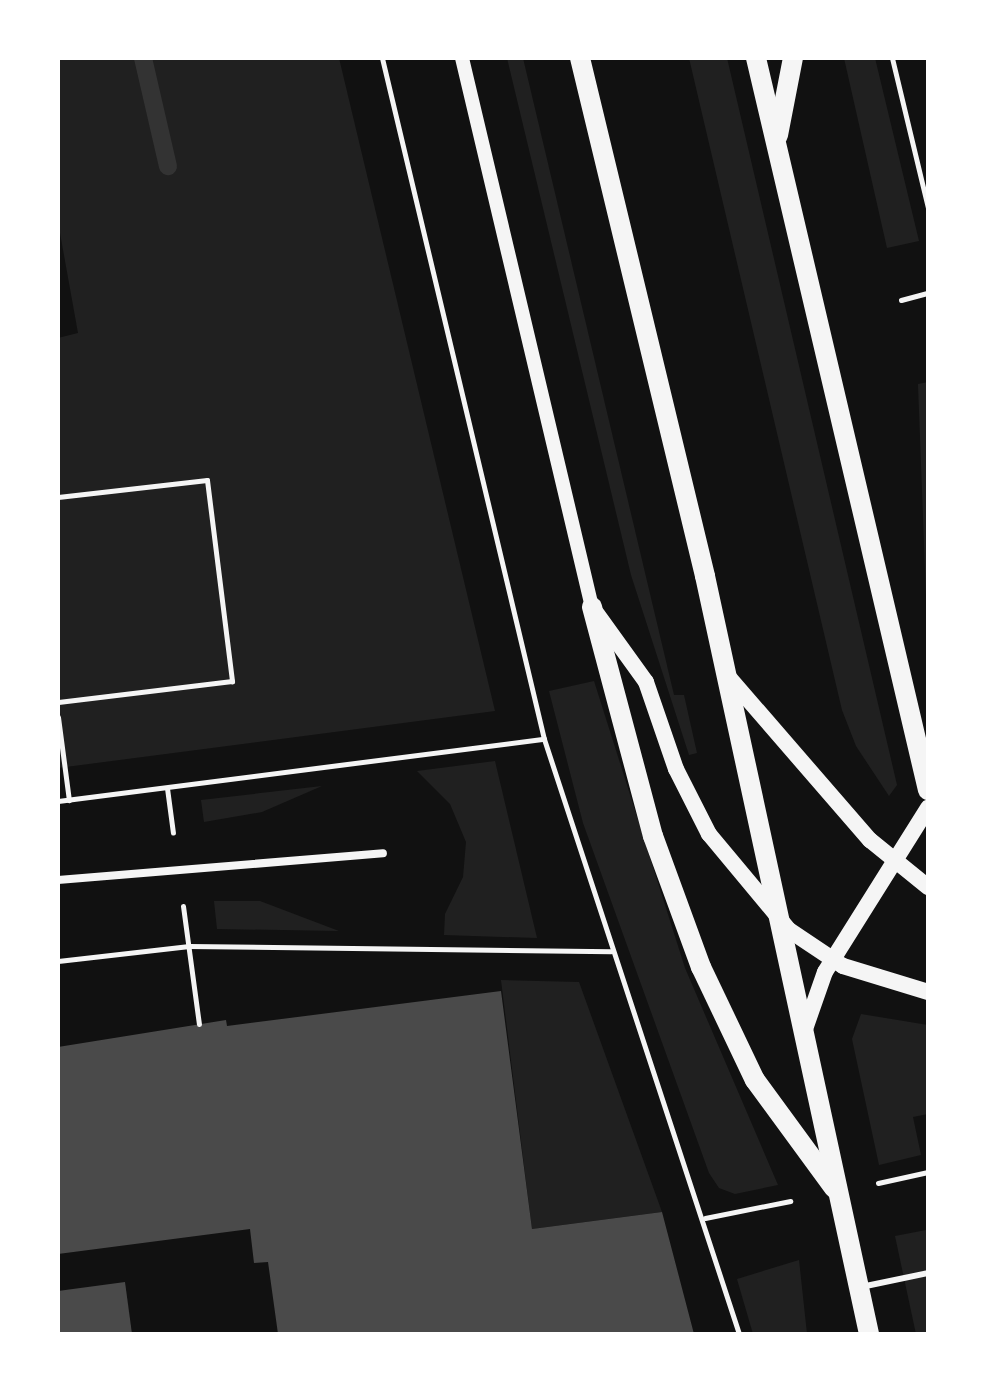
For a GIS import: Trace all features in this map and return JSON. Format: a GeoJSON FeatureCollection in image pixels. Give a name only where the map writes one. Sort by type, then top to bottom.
{"type":"FeatureCollection","features":[{"type":"Feature","properties":{"kind":"main road"},"geometry":{"type":"LineString","coordinates":[[580,58],[725,672],[869,1334]]}},
{"type":"Feature","properties":{"kind":"main road"},"geometry":{"type":"LineString","coordinates":[[756,58],[928,790]]}},
{"type":"Feature","properties":{"kind":"main road"},"geometry":{"type":"LineString","coordinates":[[776,142],[793,58]]}},
{"type":"Feature","properties":{"kind":"main road"},"geometry":{"type":"LineString","coordinates":[[592,607],[646,682],[683,788],[709,834],[780,919],[832,961],[928,992]]}},
{"type":"Feature","properties":{"kind":"main road"},"geometry":{"type":"LineString","coordinates":[[592,607],[653,836],[701,967],[755,1080],[837,1191]]}},
{"type":"Feature","properties":{"kind":"main road"},"geometry":{"type":"LineString","coordinates":[[725,672],[894,863],[928,887]]}},
{"type":"Feature","properties":{"kind":"main road"},"geometry":{"type":"LineString","coordinates":[[804,1033],[832,961],[928,808]]}},
{"type":"Feature","properties":{"kind":"street"},"geometry":{"type":"LineString","coordinates":[[462,58],[592,607]]}},
{"type":"Feature","properties":{"kind":"street"},"geometry":{"type":"LineString","coordinates":[[58,880],[383,853]]}},
{"type":"Feature","properties":{"kind":"lane"},"geometry":{"type":"LineString","coordinates":[[858,1287],[928,1273]]}},
{"type":"Feature","properties":{"kind":"path"},"geometry":{"type":"LineString","coordinates":[[382,58],[544,739],[611,951],[705,1218],[739,1334]]}},
{"type":"Feature","properties":{"kind":"path"},"geometry":{"type":"LineString","coordinates":[[894,58],[928,208]]}},
{"type":"Feature","properties":{"kind":"path"},"geometry":{"type":"LineString","coordinates":[[901,300],[928,293]]}},
{"type":"Feature","properties":{"kind":"path"},"geometry":{"type":"LineString","coordinates":[[58,497],[207,480],[232,681],[58,702]]}},
{"type":"Feature","properties":{"kind":"path"},"geometry":{"type":"LineString","coordinates":[[58,717],[69,800]]}},
{"type":"Feature","properties":{"kind":"path"},"geometry":{"type":"LineString","coordinates":[[58,801],[544,739]]}},
{"type":"Feature","properties":{"kind":"path"},"geometry":{"type":"LineString","coordinates":[[58,961],[189,946],[611,951]]}},
{"type":"Feature","properties":{"kind":"path"},"geometry":{"type":"LineString","coordinates":[[883,1182],[928,1172]]}},
{"type":"Feature","properties":{"kind":"path"},"geometry":{"type":"LineString","coordinates":[[705,1218],[786,1202]]}},
{"type":"Feature","properties":{"kind":"shaded area"},"geometry":{"type":"Polygon","coordinates":[[[58,58],[339,58],[495,711],[58,768],[58,338],[78,333],[58,222],[58,58]]]}},
{"type":"Feature","properties":{"kind":"shaded area"},"geometry":{"type":"Polygon","coordinates":[[[507,58],[523,58],[674,695],[684,695],[697,753],[689,755],[631,575],[507,58]]]}},
{"type":"Feature","properties":{"kind":"shaded area"},"geometry":{"type":"Polygon","coordinates":[[[689,58],[727,58],[897,785],[889,796],[856,746],[842,710],[689,58]]]}},
{"type":"Feature","properties":{"kind":"shaded area"},"geometry":{"type":"Polygon","coordinates":[[[844,58],[875,58],[919,241],[887,248],[844,58]]]}},
{"type":"Feature","properties":{"kind":"shaded area"},"geometry":{"type":"Polygon","coordinates":[[[928,382],[928,649],[918,384],[928,382]]]}},
{"type":"Feature","properties":{"kind":"shaded area"},"geometry":{"type":"Polygon","coordinates":[[[594,681],[685,968],[778,1185],[735,1194],[719,1188],[709,1173],[583,823],[549,691],[594,681]]]}},
{"type":"Feature","properties":{"kind":"shaded area"},"geometry":{"type":"Polygon","coordinates":[[[495,761],[537,938],[444,935],[445,914],[463,877],[466,842],[450,804],[417,771],[495,761]]]}},
{"type":"Feature","properties":{"kind":"shaded area"},"geometry":{"type":"Polygon","coordinates":[[[322,786],[262,812],[204,822],[201,800],[322,786]]]}},
{"type":"Feature","properties":{"kind":"shaded area"},"geometry":{"type":"Polygon","coordinates":[[[214,901],[260,901],[339,931],[217,929],[214,901]]]}},
{"type":"Feature","properties":{"kind":"shaded area"},"geometry":{"type":"Polygon","coordinates":[[[501,980],[579,982],[662,1212],[532,1229],[501,980]]]}},
{"type":"Feature","properties":{"kind":"shaded area"},"geometry":{"type":"Polygon","coordinates":[[[861,1014],[928,1025],[928,1114],[913,1117],[921,1155],[879,1165],[852,1039],[861,1014]]]}},
{"type":"Feature","properties":{"kind":"shaded area"},"geometry":{"type":"Polygon","coordinates":[[[926,1230],[928,1334],[916,1334],[895,1236],[926,1230]]]}},
{"type":"Feature","properties":{"kind":"shaded area"},"geometry":{"type":"Polygon","coordinates":[[[799,1260],[807,1334],[753,1334],[737,1279],[799,1260]]]}},
{"type":"Feature","properties":{"kind":"building"},"geometry":{"type":"Polygon","coordinates":[[[501,991],[532,1229],[662,1212],[694,1334],[278,1334],[268,1262],[254,1263],[250,1229],[58,1254],[58,1047],[226,1020],[227,1026],[501,991]]]}},
{"type":"Feature","properties":{"kind":"building"},"geometry":{"type":"Polygon","coordinates":[[[125,1282],[132,1334],[58,1334],[58,1291],[125,1282]]]}},
{"type":"Feature","properties":{"kind":"waterway"},"geometry":{"type":"LineString","coordinates":[[143,58],[168,166]]}}]}
